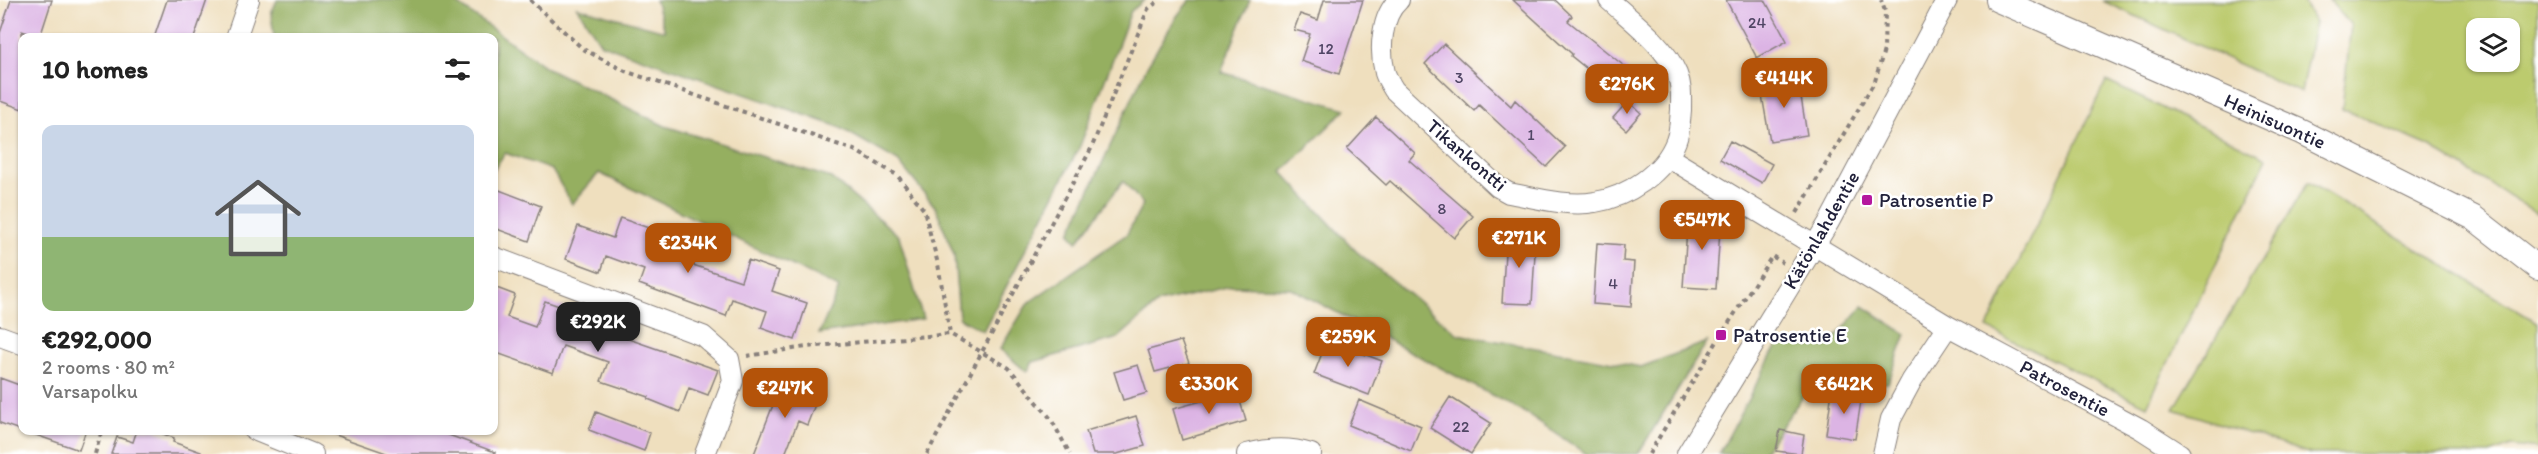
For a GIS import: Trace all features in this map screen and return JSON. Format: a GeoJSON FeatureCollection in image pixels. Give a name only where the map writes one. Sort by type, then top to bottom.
{"type":"FeatureCollection","features":[{"type":"Feature","properties":{"kind":"street"},"geometry":{"type":"LineString","coordinates":[[238,33],[249,0]]}},
{"type":"Feature","properties":{"kind":"street","name":"Tikankontti"},"geometry":{"type":"LineString","coordinates":[[1399,0],[1387,18],[1383,34],[1385,74],[1394,90],[1503,190],[1529,197],[1592,203],[1615,198],[1649,177],[1668,157],[1676,142],[1680,126],[1681,89],[1676,72],[1656,43],[1609,0]]}},
{"type":"Feature","properties":{"kind":"street","name":"Kätönlahdentie"},"geometry":{"type":"LineString","coordinates":[[1687,454],[1829,222],[1947,0]]}},
{"type":"Feature","properties":{"kind":"street","name":"Heinisuontie"},"geometry":{"type":"LineString","coordinates":[[1998,0],[2302,132],[2474,218],[2538,268]]}},
{"type":"Feature","properties":{"kind":"street"},"geometry":{"type":"LineString","coordinates":[[1668,157],[1814,244]]}},
{"type":"Feature","properties":{"kind":"street","name":"Patrosentie"},"geometry":{"type":"LineString","coordinates":[[1814,244],[1948,326],[2140,429],[2180,454]]}},
{"type":"Feature","properties":{"kind":"street"},"geometry":{"type":"LineString","coordinates":[[498,259],[704,336],[729,359],[733,381],[705,454]]}},
{"type":"Feature","properties":{"kind":"street"},"geometry":{"type":"LineString","coordinates":[[1883,454],[1891,419],[1912,380],[1948,326]]}},
{"type":"Feature","properties":{"kind":"street"},"geometry":{"type":"LineString","coordinates":[[0,336],[18,343]]}},
{"type":"Feature","properties":{"kind":"street"},"geometry":{"type":"LineString","coordinates":[[266,435],[313,454]]}},
{"type":"Feature","properties":{"kind":"street"},"geometry":{"type":"LineString","coordinates":[[1247,454],[1266,449],[1283,448],[1311,454]]}},
{"type":"Feature","properties":{"kind":"path"},"geometry":{"type":"LineString","coordinates":[[530,0],[583,49],[625,71],[854,150],[897,175],[924,210],[938,264],[950,334]]}},
{"type":"Feature","properties":{"kind":"path"},"geometry":{"type":"LineString","coordinates":[[927,454],[1092,149],[1148,9],[1160,0]]}},
{"type":"Feature","properties":{"kind":"path"},"geometry":{"type":"LineString","coordinates":[[1648,454],[1772,256],[1875,81],[1884,50],[1885,11],[1881,0]]}},
{"type":"Feature","properties":{"kind":"path"},"geometry":{"type":"LineString","coordinates":[[1772,256],[1797,272]]}},
{"type":"Feature","properties":{"kind":"path"},"geometry":{"type":"LineString","coordinates":[[729,359],[806,347],[950,334],[984,351],[1009,368],[1052,419],[1070,454]]}},
{"type":"Feature","properties":{"kind":"path"},"geometry":{"type":"LineString","coordinates":[[95,454],[101,435]]}},
{"type":"Feature","properties":{"kind":"green space"},"geometry":{"type":"Polygon","coordinates":[[[277,0],[452,0],[547,68],[665,126],[831,178],[899,236],[923,319],[819,334],[839,288],[599,173],[572,204],[552,170],[505,153],[498,163],[498,33],[273,33],[271,14],[277,0]]]}},
{"type":"Feature","properties":{"kind":"green space"},"geometry":{"type":"Polygon","coordinates":[[[655,0],[1145,0],[1131,11],[1080,146],[983,331],[959,318],[954,255],[936,208],[898,161],[839,127],[601,44],[577,7],[665,31],[655,0]]]}},
{"type":"Feature","properties":{"kind":"green space"},"geometry":{"type":"Polygon","coordinates":[[[1190,0],[1250,0],[1221,72],[1346,109],[1282,172],[1356,251],[1458,334],[1641,367],[1707,342],[1638,454],[1586,454],[1529,415],[1291,288],[1231,286],[1158,303],[1118,338],[1033,362],[1027,372],[1000,349],[1028,303],[1127,234],[1143,204],[1123,181],[1077,242],[1070,233],[1147,66],[1177,16],[1190,0]]]}},
{"type":"Feature","properties":{"kind":"green space"},"geometry":{"type":"Polygon","coordinates":[[[2302,0],[2315,22],[2301,93],[2103,1],[2302,0]]]}},
{"type":"Feature","properties":{"kind":"green space"},"geometry":{"type":"Polygon","coordinates":[[[2329,0],[2538,0],[2538,214],[2429,146],[2342,109],[2351,25],[2329,0]]]}},
{"type":"Feature","properties":{"kind":"green space"},"geometry":{"type":"Polygon","coordinates":[[[2106,81],[2267,158],[2147,406],[1987,328],[2106,81]]]}},
{"type":"Feature","properties":{"kind":"green space"},"geometry":{"type":"Polygon","coordinates":[[[2308,182],[2538,323],[2538,449],[2511,446],[2490,454],[2311,454],[2174,409],[2308,182]]]}},
{"type":"Feature","properties":{"kind":"green space"},"geometry":{"type":"Polygon","coordinates":[[[1863,306],[1906,334],[1888,383],[1813,382],[1762,454],[1719,454],[1777,345],[1828,346],[1863,306]]]}},
{"type":"Feature","properties":{"kind":"building"},"geometry":{"type":"Polygon","coordinates":[[[11,0],[52,0],[41,33],[22,31],[18,33],[18,108],[0,101],[0,33],[11,0]]]}},
{"type":"Feature","properties":{"kind":"building"},"geometry":{"type":"Polygon","coordinates":[[[167,0],[207,0],[196,33],[156,33],[167,0]]]}},
{"type":"Feature","properties":{"kind":"building"},"geometry":{"type":"Polygon","coordinates":[[[1324,0],[1363,0],[1339,74],[1301,61],[1310,34],[1294,30],[1300,14],[1318,20],[1324,0]]]}},
{"type":"Feature","properties":{"kind":"building"},"geometry":{"type":"Polygon","coordinates":[[[1513,0],[1555,0],[1572,16],[1568,21],[1628,69],[1612,89],[1571,56],[1572,54],[1513,0]]]}},
{"type":"Feature","properties":{"kind":"building"},"geometry":{"type":"Polygon","coordinates":[[[1726,0],[1765,0],[1787,41],[1757,58],[1726,0]]]}},
{"type":"Feature","properties":{"kind":"building"},"geometry":{"type":"Polygon","coordinates":[[[1444,44],[1511,106],[1515,100],[1565,147],[1546,167],[1479,105],[1474,111],[1425,64],[1444,44]]]}},
{"type":"Feature","properties":{"kind":"building"},"geometry":{"type":"Polygon","coordinates":[[[1798,78],[1807,135],[1770,141],[1760,84],[1798,78]]]}},
{"type":"Feature","properties":{"kind":"building"},"geometry":{"type":"Polygon","coordinates":[[[1628,101],[1641,113],[1626,130],[1613,118],[1628,101]]]}},
{"type":"Feature","properties":{"kind":"building"},"geometry":{"type":"Polygon","coordinates":[[[1376,117],[1415,153],[1409,160],[1473,216],[1454,238],[1390,181],[1386,185],[1347,149],[1376,117]]]}},
{"type":"Feature","properties":{"kind":"building"},"geometry":{"type":"Polygon","coordinates":[[[1730,141],[1772,164],[1762,183],[1720,159],[1730,141]]]}},
{"type":"Feature","properties":{"kind":"building"},"geometry":{"type":"Polygon","coordinates":[[[498,190],[541,206],[529,241],[498,229],[498,190]]]}},
{"type":"Feature","properties":{"kind":"building"},"geometry":{"type":"Polygon","coordinates":[[[1688,213],[1721,215],[1716,289],[1683,287],[1688,213]]]}},
{"type":"Feature","properties":{"kind":"building"},"geometry":{"type":"Polygon","coordinates":[[[620,218],[700,246],[693,265],[741,281],[748,260],[779,271],[772,291],[807,303],[795,340],[761,328],[767,311],[732,299],[726,316],[639,284],[644,270],[606,256],[601,272],[566,259],[578,226],[613,238],[620,218]]]}},
{"type":"Feature","properties":{"kind":"building"},"geometry":{"type":"Polygon","coordinates":[[[1506,235],[1536,236],[1532,304],[1502,303],[1506,235]]]}},
{"type":"Feature","properties":{"kind":"building"},"geometry":{"type":"Polygon","coordinates":[[[1597,243],[1624,245],[1623,261],[1634,262],[1631,307],[1593,304],[1597,243]]]}},
{"type":"Feature","properties":{"kind":"building"},"geometry":{"type":"Polygon","coordinates":[[[498,289],[515,295],[507,317],[535,327],[545,301],[593,318],[591,326],[718,370],[708,395],[689,388],[680,412],[648,399],[649,397],[601,381],[608,362],[563,346],[553,373],[498,353],[498,289]]]}},
{"type":"Feature","properties":{"kind":"building"},"geometry":{"type":"Polygon","coordinates":[[[1327,340],[1382,361],[1369,395],[1314,374],[1327,340]]]}},
{"type":"Feature","properties":{"kind":"building"},"geometry":{"type":"Polygon","coordinates":[[[1181,341],[1189,363],[1155,372],[1148,350],[1181,341]]]}},
{"type":"Feature","properties":{"kind":"building"},"geometry":{"type":"Polygon","coordinates":[[[1138,365],[1147,393],[1123,400],[1114,372],[1138,365]]]}},
{"type":"Feature","properties":{"kind":"building"},"geometry":{"type":"Polygon","coordinates":[[[0,378],[18,385],[18,430],[0,423],[0,378]]]}},
{"type":"Feature","properties":{"kind":"building"},"geometry":{"type":"Polygon","coordinates":[[[782,382],[818,397],[807,425],[798,421],[785,454],[754,454],[782,382]]]}},
{"type":"Feature","properties":{"kind":"building"},"geometry":{"type":"Polygon","coordinates":[[[1237,391],[1246,421],[1182,440],[1173,409],[1237,391]]]}},
{"type":"Feature","properties":{"kind":"building"},"geometry":{"type":"Polygon","coordinates":[[[1832,391],[1862,395],[1855,439],[1826,434],[1832,391]]]}},
{"type":"Feature","properties":{"kind":"building"},"geometry":{"type":"Polygon","coordinates":[[[1450,397],[1491,423],[1471,454],[1430,428],[1450,397]]]}},
{"type":"Feature","properties":{"kind":"building"},"geometry":{"type":"Polygon","coordinates":[[[1359,400],[1421,426],[1411,451],[1349,425],[1359,400]]]}},
{"type":"Feature","properties":{"kind":"building"},"geometry":{"type":"Polygon","coordinates":[[[596,412],[650,433],[644,451],[589,430],[596,412]]]}},
{"type":"Feature","properties":{"kind":"building"},"geometry":{"type":"Polygon","coordinates":[[[1136,416],[1145,446],[1117,454],[1093,454],[1086,431],[1136,416]]]}},
{"type":"Feature","properties":{"kind":"building"},"geometry":{"type":"Polygon","coordinates":[[[1780,430],[1804,435],[1801,454],[1776,451],[1780,430]]]}},
{"type":"Feature","properties":{"kind":"building"},"geometry":{"type":"Polygon","coordinates":[[[36,435],[84,435],[79,450],[36,435]]]}},
{"type":"Feature","properties":{"kind":"building"},"geometry":{"type":"Polygon","coordinates":[[[135,435],[166,435],[174,438],[173,442],[201,452],[201,454],[111,454],[117,437],[133,442],[135,435]]]}},
{"type":"Feature","properties":{"kind":"building"},"geometry":{"type":"Polygon","coordinates":[[[335,435],[449,435],[495,452],[495,454],[389,454],[335,435]]]}},
{"type":"Feature","properties":{"kind":"place","name":"Patrosentie P"},"geometry":{"type":"Point","coordinates":[1867,200]}},
{"type":"Feature","properties":{"kind":"place","name":"Patrosentie E"},"geometry":{"type":"Point","coordinates":[1721,335]}}]}
